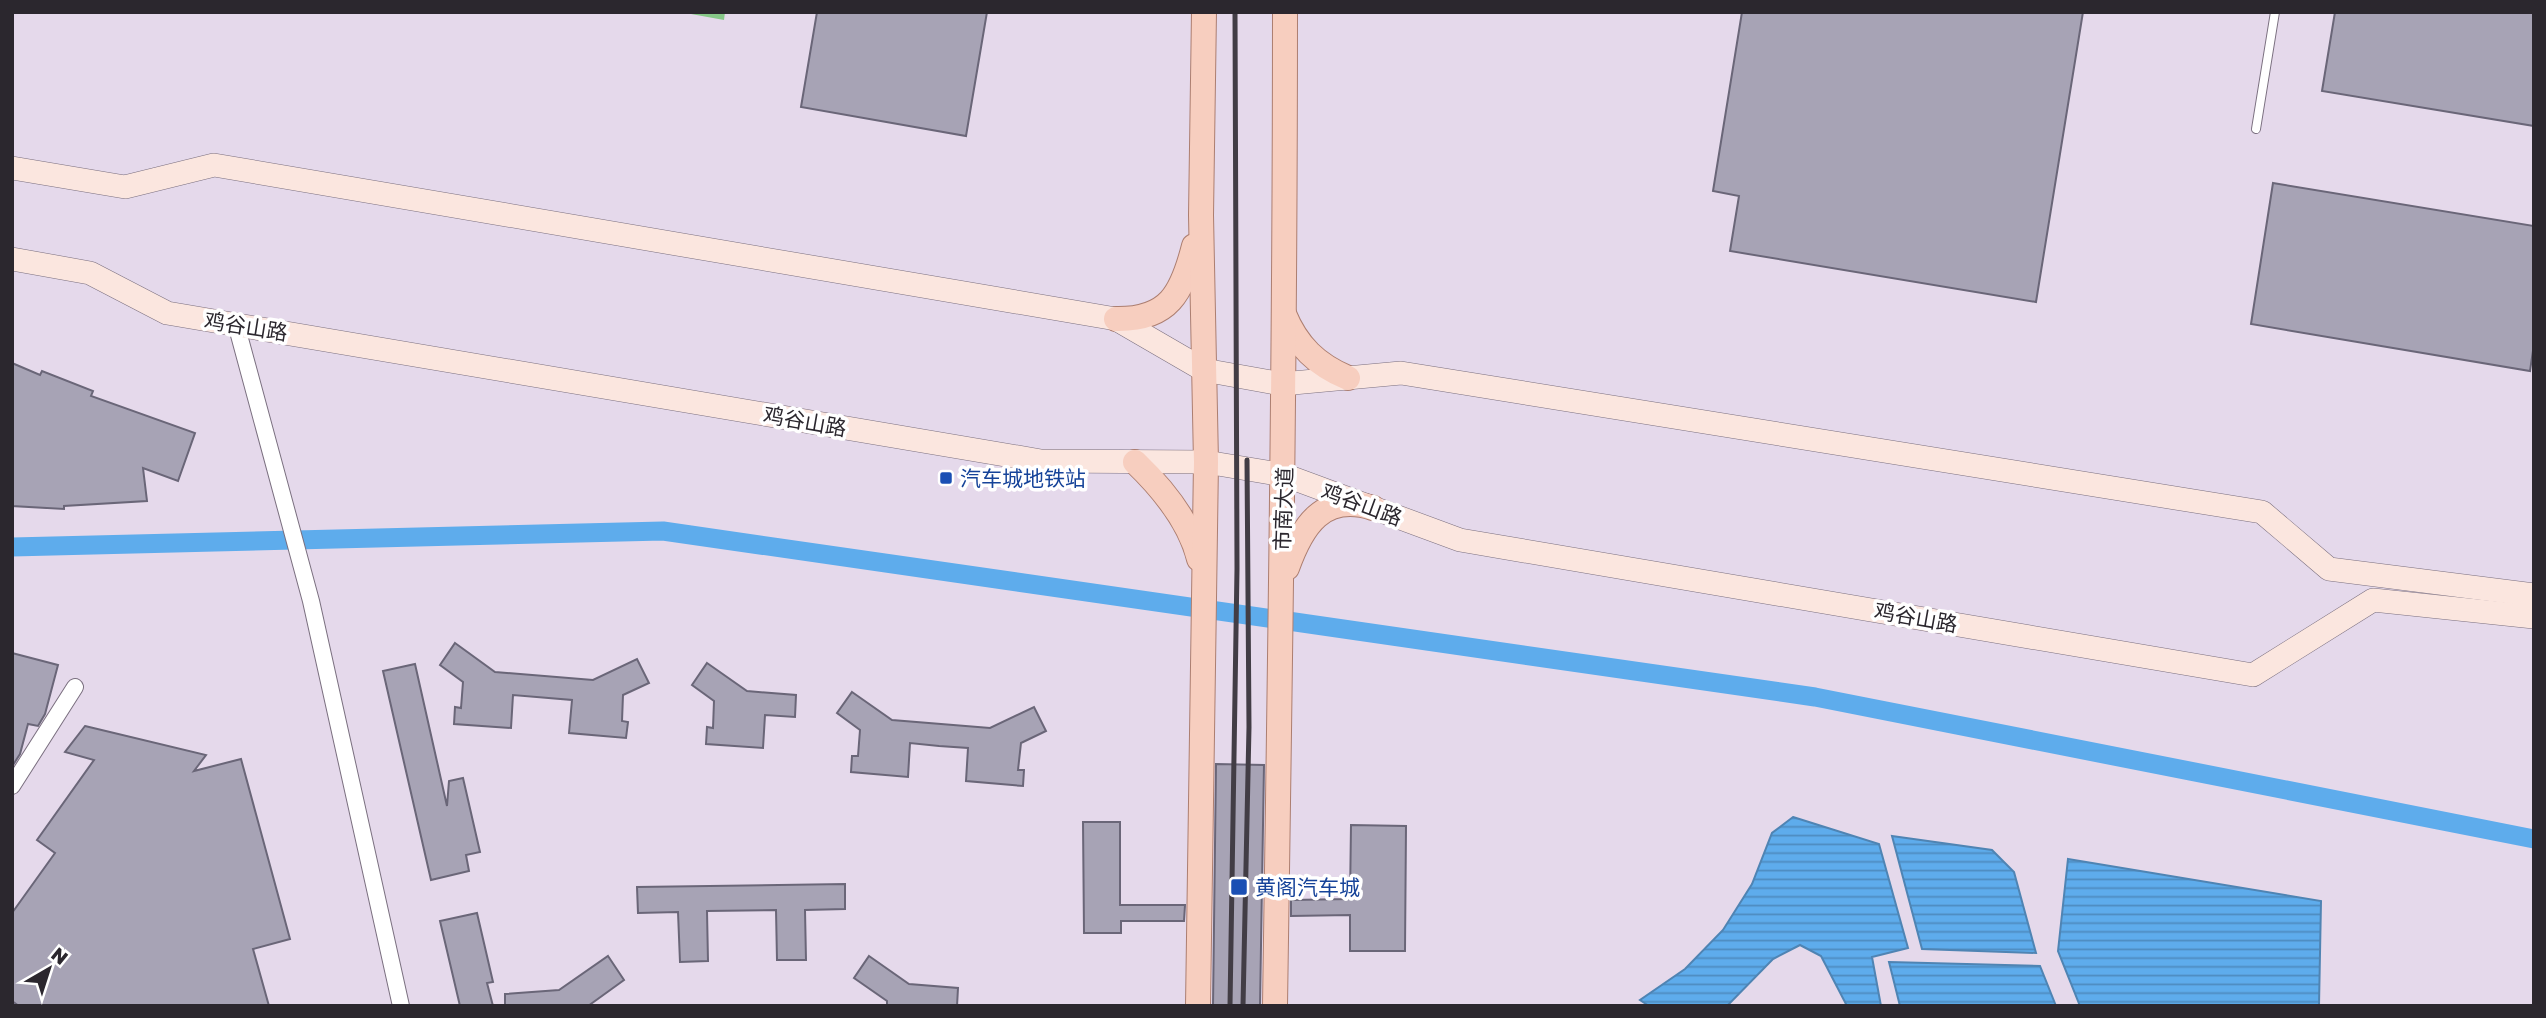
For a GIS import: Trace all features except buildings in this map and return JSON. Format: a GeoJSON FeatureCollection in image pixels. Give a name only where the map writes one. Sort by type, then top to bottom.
{"type":"FeatureCollection","features":[{"type":"Feature","properties":{"kind":"main road"},"geometry":{"type":"LineString","coordinates":[[1198,1006],[1206,462],[1201,215],[1204,12]]}},
{"type":"Feature","properties":{"kind":"main road","name":"市南大道"},"geometry":{"type":"LineString","coordinates":[[1275,1006],[1279,589],[1284,475],[1282,384],[1285,12]]}},
{"type":"Feature","properties":{"kind":"main road"},"geometry":{"type":"LineString","coordinates":[[12,168],[125,187],[214,166],[1116,319],[1150,315],[1177,295],[1185,280],[1201,215]]}},
{"type":"Feature","properties":{"kind":"main road","name":"鸡谷山路"},"geometry":{"type":"LineString","coordinates":[[12,259],[90,273],[167,313],[1041,461],[1206,462],[1284,475],[1461,540],[2253,675],[2373,600],[2534,617]]}},
{"type":"Feature","properties":{"kind":"main road"},"geometry":{"type":"LineString","coordinates":[[1283,312],[1291,330],[1315,360],[1348,378]]}},
{"type":"Feature","properties":{"kind":"main road"},"geometry":{"type":"LineString","coordinates":[[1116,319],[1204,370],[1282,384],[1401,373],[2262,512],[2329,569],[2534,595]]}},
{"type":"Feature","properties":{"kind":"main road"},"geometry":{"type":"LineString","coordinates":[[1135,461],[1170,502],[1186,527],[1198,554],[1203,583]]}},
{"type":"Feature","properties":{"kind":"main road"},"geometry":{"type":"LineString","coordinates":[[1279,589],[1294,548],[1314,517],[1342,503],[1373,508]]}},
{"type":"Feature","properties":{"kind":"street"},"geometry":{"type":"LineString","coordinates":[[236,324],[312,601],[401,1006]]}},
{"type":"Feature","properties":{"kind":"street"},"geometry":{"type":"LineString","coordinates":[[12,786],[75,687]]}},
{"type":"Feature","properties":{"kind":"lane"},"geometry":{"type":"LineString","coordinates":[[2256,130],[2275,12]]}},
{"type":"Feature","properties":{"kind":"green space"},"geometry":{"type":"Polygon","coordinates":[[[680,12],[725,12],[724,20],[680,12]]]}},
{"type":"Feature","properties":{"kind":"water"},"geometry":{"type":"Polygon","coordinates":[[[1793,817],[1879,844],[1908,948],[1872,957],[1881,1006],[1847,1006],[1821,956],[1800,945],[1773,959],[1727,1006],[1649,1006],[1640,1000],[1685,969],[1723,930],[1752,884],[1772,833],[1793,817]]]}},
{"type":"Feature","properties":{"kind":"water"},"geometry":{"type":"Polygon","coordinates":[[[1892,836],[1992,850],[2014,872],[2036,953],[1922,949],[1892,836]]]}},
{"type":"Feature","properties":{"kind":"water"},"geometry":{"type":"Polygon","coordinates":[[[2068,859],[2321,901],[2319,1006],[2080,1006],[2058,951],[2068,859]]]}},
{"type":"Feature","properties":{"kind":"water"},"geometry":{"type":"Polygon","coordinates":[[[1889,962],[2040,966],[2056,1006],[1900,1006],[1889,962]]]}},
{"type":"Feature","properties":{"kind":"waterway"},"geometry":{"type":"LineString","coordinates":[[12,547],[663,531],[1815,697],[2534,839]]}},
{"type":"Feature","properties":{"kind":"railway"},"geometry":{"type":"LineString","coordinates":[[1230,1006],[1237,569],[1235,12]]}},
{"type":"Feature","properties":{"kind":"railway"},"geometry":{"type":"LineString","coordinates":[[1243,1006],[1249,727],[1247,460]]}},
{"type":"Feature","properties":{"kind":"place","name":"汽车城地铁站"},"geometry":{"type":"Point","coordinates":[946,478]}},
{"type":"Feature","properties":{"kind":"place","name":"黄阁汽车城"},"geometry":{"type":"Point","coordinates":[1239,887]}}]}
